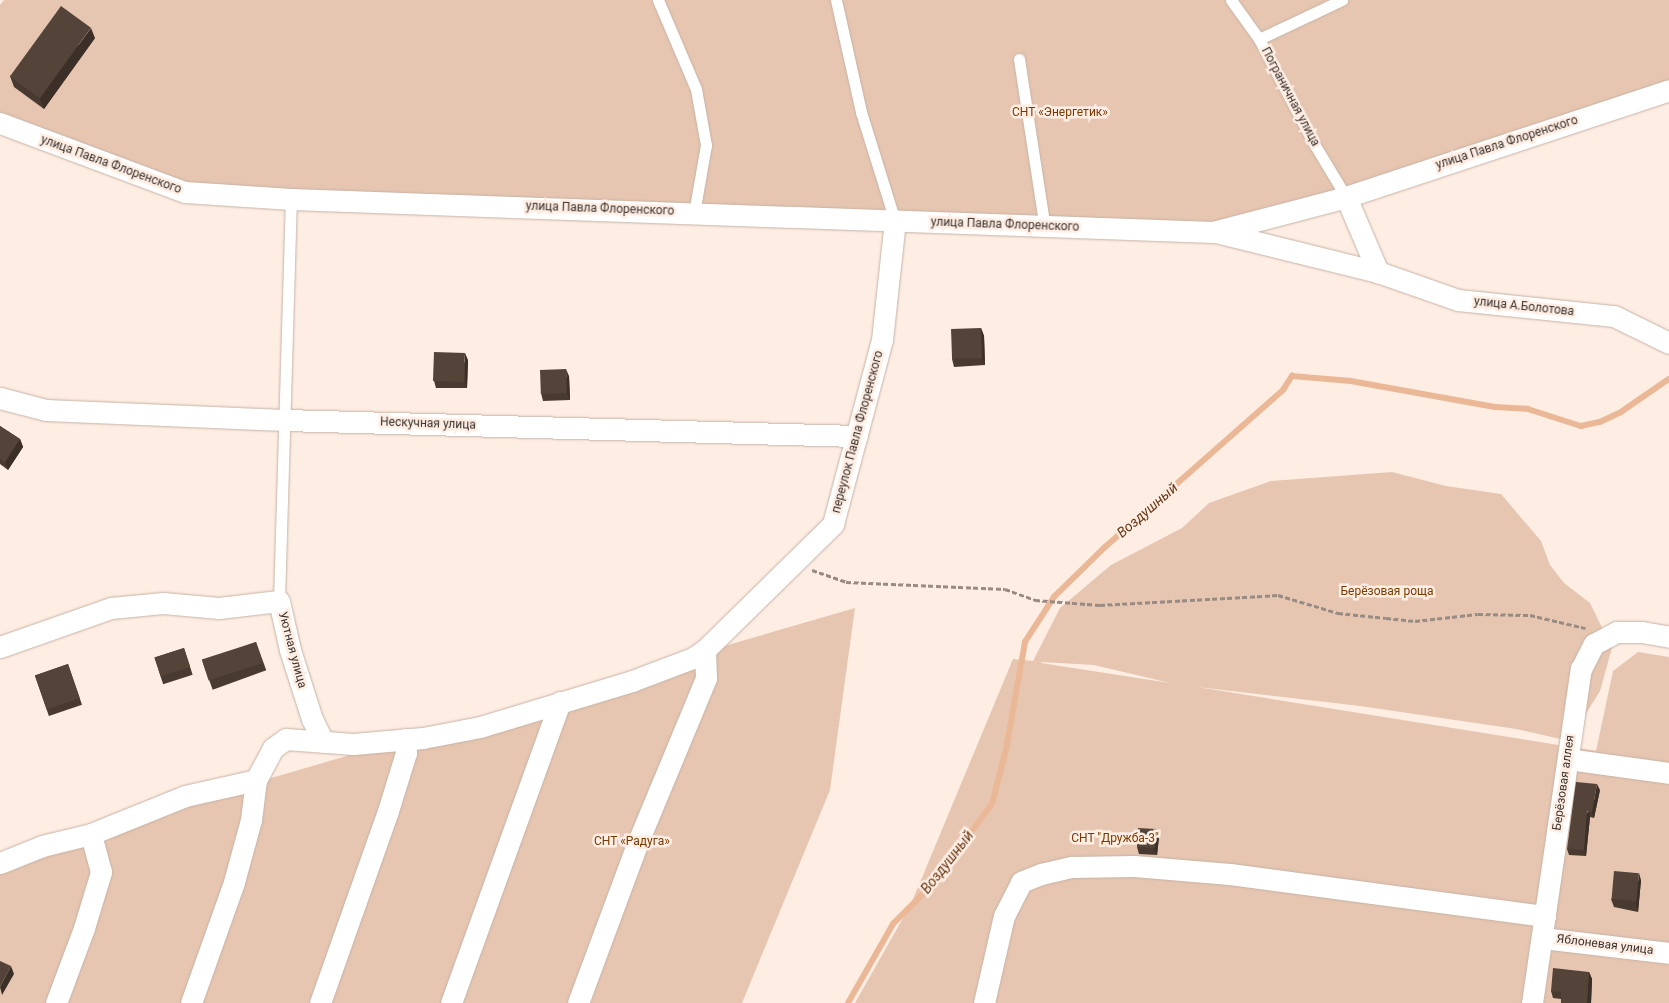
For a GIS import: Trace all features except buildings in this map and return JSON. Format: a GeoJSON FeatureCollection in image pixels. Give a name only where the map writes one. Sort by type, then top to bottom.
{"type":"FeatureCollection","features":[{"type":"Feature","properties":{"kind":"street","name":"улица Павла Флоренского"},"geometry":{"type":"LineString","coordinates":[[1213,232],[1346,196],[1669,90]]}},
{"type":"Feature","properties":{"kind":"street","name":"улица Павла Флоренского"},"geometry":{"type":"LineString","coordinates":[[0,124],[170,189],[291,200],[694,212],[1045,228],[1213,232],[1378,272]]}},
{"type":"Feature","properties":{"kind":"street"},"geometry":{"type":"LineString","coordinates":[[1346,196],[1378,272]]}},
{"type":"Feature","properties":{"kind":"street","name":"переулок Павла Флоренского"},"geometry":{"type":"LineString","coordinates":[[256,780],[273,748],[286,739],[353,744],[405,739],[480,727],[632,680],[693,658],[705,650],[833,524],[882,340],[895,221]]}},
{"type":"Feature","properties":{"kind":"street","name":"улица А.Болотова"},"geometry":{"type":"LineString","coordinates":[[1378,272],[1458,300],[1614,316],[1669,343]]}},
{"type":"Feature","properties":{"kind":"street","name":"Нескучная улица"},"geometry":{"type":"LineString","coordinates":[[0,398],[46,410],[284,420],[857,436]]}},
{"type":"Feature","properties":{"kind":"street","name":"Уютная улица"},"geometry":{"type":"LineString","coordinates":[[0,647],[111,608],[164,603],[219,608],[279,602],[290,650],[312,720],[323,742]]}},
{"type":"Feature","properties":{"kind":"street","name":"Берёзовая аллея"},"geometry":{"type":"LineString","coordinates":[[1532,1003],[1581,669],[1594,644],[1617,632],[1642,632],[1669,637]]}},
{"type":"Feature","properties":{"kind":"street"},"geometry":{"type":"LineString","coordinates":[[578,1003],[663,779],[706,678],[705,650]]}},
{"type":"Feature","properties":{"kind":"street"},"geometry":{"type":"LineString","coordinates":[[451,1003],[560,702]]}},
{"type":"Feature","properties":{"kind":"street"},"geometry":{"type":"LineString","coordinates":[[320,1003],[388,811],[406,753],[405,739]]}},
{"type":"Feature","properties":{"kind":"street"},"geometry":{"type":"LineString","coordinates":[[1568,759],[1669,773]]}},
{"type":"Feature","properties":{"kind":"street"},"geometry":{"type":"LineString","coordinates":[[0,863],[42,846],[92,834],[186,796],[256,780],[251,820],[234,882],[191,1003]]}},
{"type":"Feature","properties":{"kind":"street"},"geometry":{"type":"LineString","coordinates":[[56,1003],[84,928],[101,872],[92,834]]}},
{"type":"Feature","properties":{"kind":"street"},"geometry":{"type":"LineString","coordinates":[[984,1003],[1004,916],[1021,882],[1041,874],[1072,867],[1134,866],[1230,874],[1545,916]]}},
{"type":"Feature","properties":{"kind":"street","name":"Яблоневая улица"},"geometry":{"type":"LineString","coordinates":[[1542,938],[1669,953]]}},
{"type":"Feature","properties":{"kind":"lane"},"geometry":{"type":"LineString","coordinates":[[658,0],[696,89],[706,145],[694,212]]}},
{"type":"Feature","properties":{"kind":"lane"},"geometry":{"type":"LineString","coordinates":[[836,0],[862,112],[895,221]]}},
{"type":"Feature","properties":{"kind":"lane","name":"Пограничная улица"},"geometry":{"type":"LineString","coordinates":[[1231,0],[1259,39],[1346,196]]}},
{"type":"Feature","properties":{"kind":"lane"},"geometry":{"type":"LineString","coordinates":[[1259,39],[1342,0]]}},
{"type":"Feature","properties":{"kind":"lane"},"geometry":{"type":"LineString","coordinates":[[1019,59],[1045,228]]}},
{"type":"Feature","properties":{"kind":"lane"},"geometry":{"type":"LineString","coordinates":[[279,602],[291,200]]}},
{"type":"Feature","properties":{"kind":"path"},"geometry":{"type":"LineString","coordinates":[[799,558],[810,569],[846,582],[979,590],[1005,589],[1036,600],[1112,605],[1278,595],[1338,613],[1378,618],[1415,621],[1478,614],[1530,615],[1617,632]]}},
{"type":"Feature","properties":{"kind":"green space","name":"СНТ «Энергетик»"},"geometry":{"type":"Polygon","coordinates":[[[4,0],[1669,0],[1669,92],[1203,228],[231,201],[0,116],[0,5],[4,0]]]}},
{"type":"Feature","properties":{"kind":"green space","name":"СНТ \"Дружба-3\""},"geometry":{"type":"Polygon","coordinates":[[[1392,472],[1446,486],[1501,494],[1541,541],[1550,565],[1564,583],[1590,603],[1612,648],[1600,691],[1569,741],[1516,729],[1360,706],[1197,687],[1596,751],[1613,671],[1638,652],[1669,657],[1669,1003],[855,1003],[911,904],[1013,659],[1033,661],[1060,608],[1111,565],[1182,528],[1209,503],[1271,481],[1392,472]],[[1041,662],[1170,683],[1094,665],[1041,662]]]}},
{"type":"Feature","properties":{"kind":"green space","name":"СНТ «Радуга»"},"geometry":{"type":"Polygon","coordinates":[[[855,608],[830,790],[742,1003],[0,1003],[0,857],[855,608]]]}},
{"type":"Feature","properties":{"kind":"waterway","name":"Воздушный"},"geometry":{"type":"LineString","coordinates":[[848,1003],[893,924],[932,885],[992,804],[1006,750],[1025,642],[1054,597],[1104,548],[1283,390],[1292,376],[1351,381],[1495,407],[1528,409],[1581,426],[1600,422],[1621,412],[1669,379]]}},
{"type":"Feature","properties":{"kind":"park label","name":"Берёзовая роща"},"geometry":{"type":"Point","coordinates":[1387,592]}}]}
